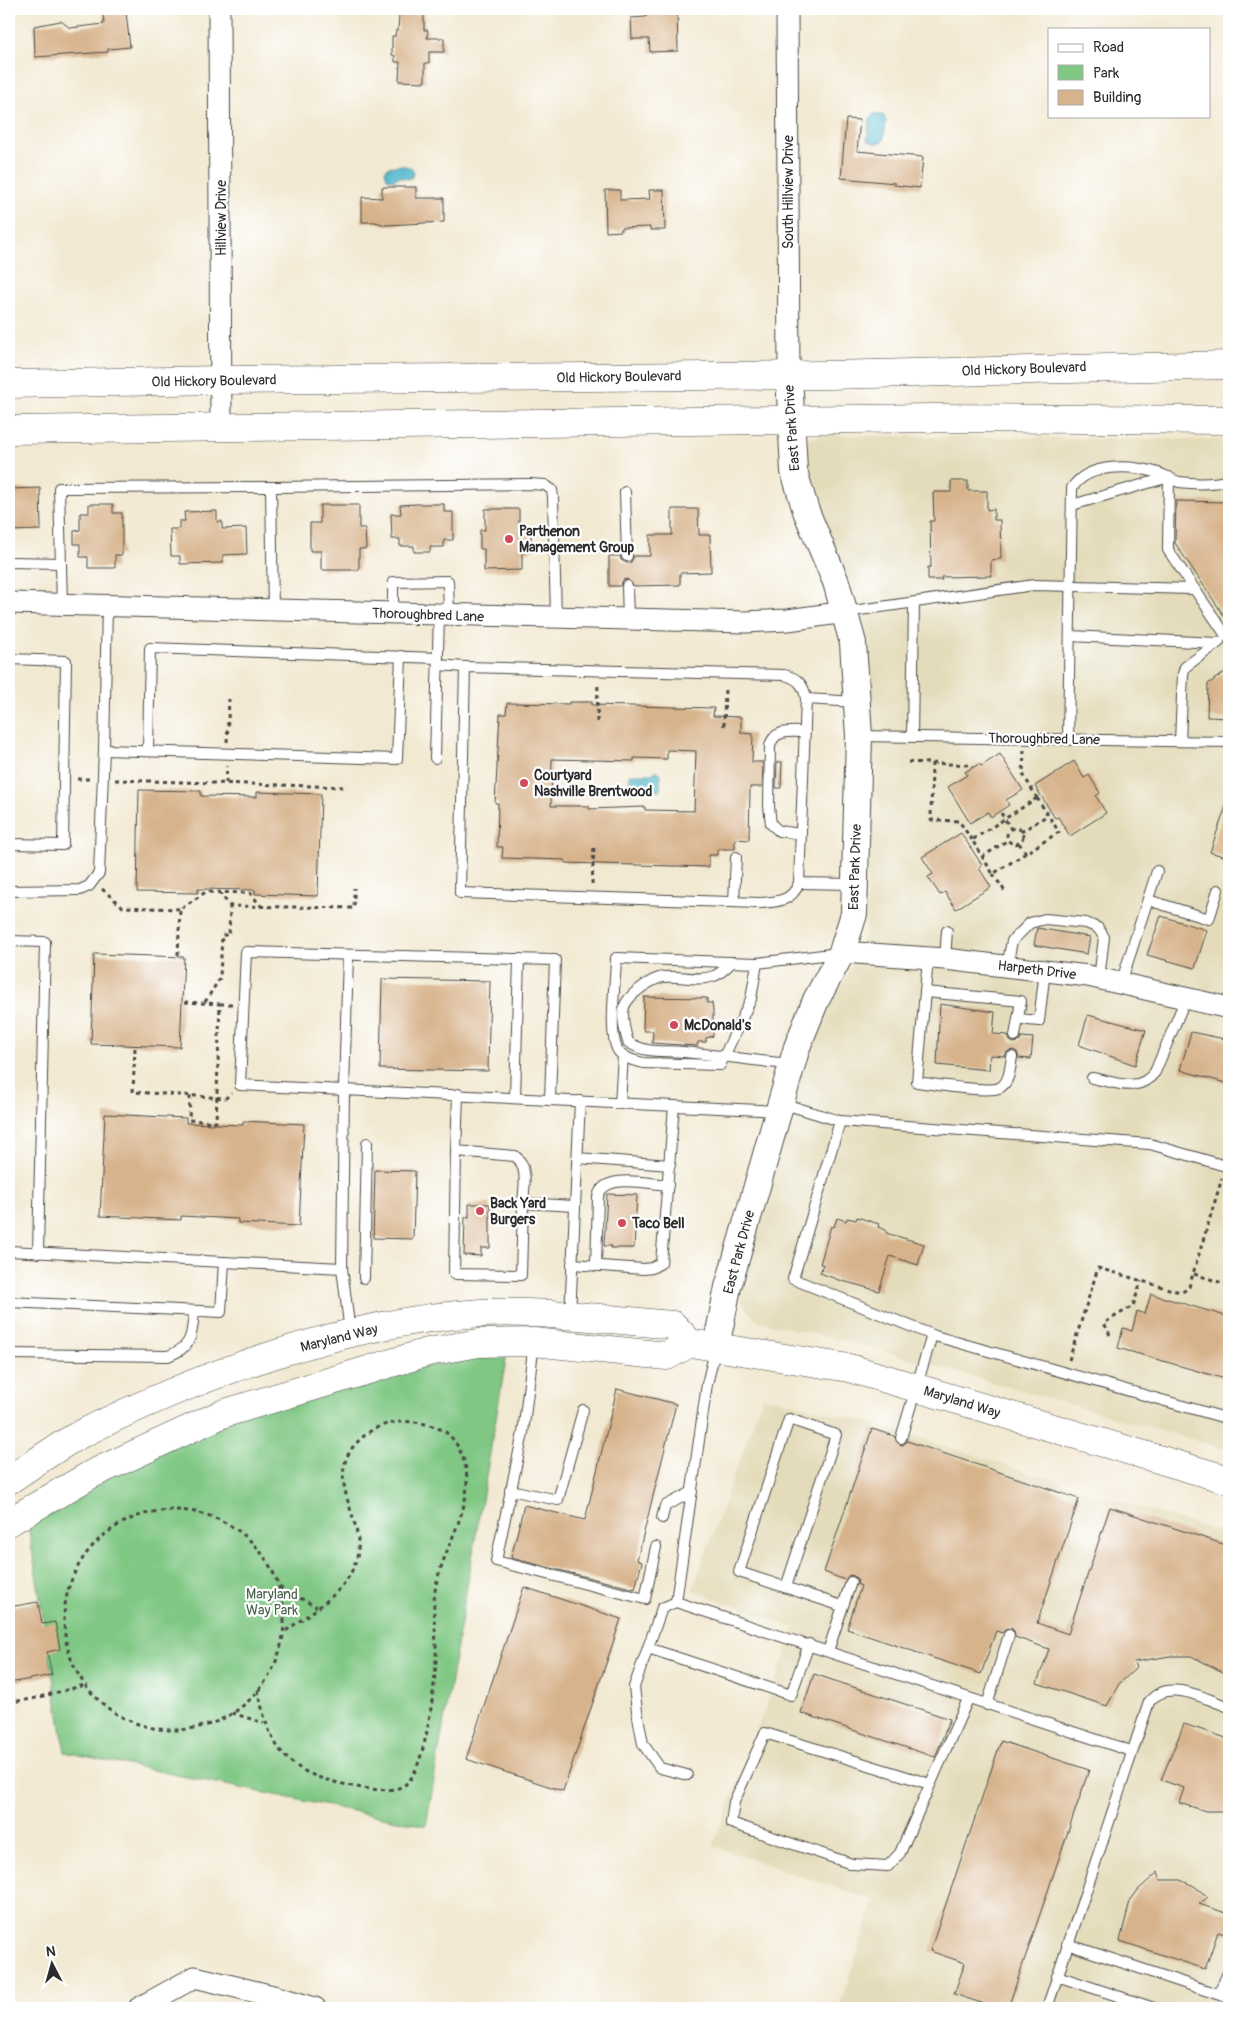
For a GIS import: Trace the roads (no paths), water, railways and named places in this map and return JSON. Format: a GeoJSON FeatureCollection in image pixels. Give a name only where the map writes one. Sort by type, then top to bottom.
{"type":"FeatureCollection","features":[{"type":"Feature","properties":{"kind":"main road","name":"Old Hickory Boulevard"},"geometry":{"type":"LineString","coordinates":[[9,384],[221,380],[789,375],[1229,365]]}},
{"type":"Feature","properties":{"kind":"main road"},"geometry":{"type":"LineString","coordinates":[[9,430],[222,427],[335,428],[790,419],[1229,420]]}},
{"type":"Feature","properties":{"kind":"main road","name":"Maryland Way"},"geometry":{"type":"LineString","coordinates":[[9,1480],[78,1436],[213,1375],[350,1332],[480,1313],[536,1313],[673,1325],[690,1343],[849,1368],[1229,1480]]}},
{"type":"Feature","properties":{"kind":"main road"},"geometry":{"type":"LineString","coordinates":[[350,1332],[361,1372]]}},
{"type":"Feature","properties":{"kind":"main road"},"geometry":{"type":"LineString","coordinates":[[9,1522],[92,1474],[222,1414],[428,1352],[479,1343],[534,1342],[666,1356],[690,1343]]}},
{"type":"Feature","properties":{"kind":"street","name":"Hillview Drive"},"geometry":{"type":"LineString","coordinates":[[219,9],[222,427]]}},
{"type":"Feature","properties":{"kind":"street","name":"South Hillview Drive"},"geometry":{"type":"LineString","coordinates":[[787,9],[789,375]]}},
{"type":"Feature","properties":{"kind":"street","name":"East Park Drive"},"geometry":{"type":"LineString","coordinates":[[716,1347],[728,1287],[791,1064],[816,1000],[842,952],[854,914],[859,736],[853,643],[846,612],[798,489],[794,471],[789,375]]}},
{"type":"Feature","properties":{"kind":"street","name":"Thoroughbred Lane"},"geometry":{"type":"LineString","coordinates":[[9,603],[628,620],[772,621],[846,612]]}},
{"type":"Feature","properties":{"kind":"street","name":"Harpeth Drive"},"geometry":{"type":"LineString","coordinates":[[842,952],[1045,970],[1121,982],[1229,1008]]}},
{"type":"Feature","properties":{"kind":"street"},"geometry":{"type":"LineString","coordinates":[[139,2008],[195,1978],[315,2008]]}},
{"type":"Feature","properties":{"kind":"lane"},"geometry":{"type":"LineString","coordinates":[[1068,740],[1072,488],[1076,483],[1096,472],[1120,467],[1145,469],[1178,482],[1214,483],[1229,480]]}},
{"type":"Feature","properties":{"kind":"lane"},"geometry":{"type":"LineString","coordinates":[[1072,505],[1169,477]]}},
{"type":"Feature","properties":{"kind":"lane"},"geometry":{"type":"LineString","coordinates":[[1169,477],[1168,550],[1193,589],[1228,637],[1217,643],[1186,667],[1182,674],[1180,742]]}},
{"type":"Feature","properties":{"kind":"lane"},"geometry":{"type":"LineString","coordinates":[[62,605],[59,488],[545,485],[552,490],[553,497],[556,618]]}},
{"type":"Feature","properties":{"kind":"lane"},"geometry":{"type":"LineString","coordinates":[[271,487],[273,610]]}},
{"type":"Feature","properties":{"kind":"lane"},"geometry":{"type":"LineString","coordinates":[[625,492],[627,556]]}},
{"type":"Feature","properties":{"kind":"lane"},"geometry":{"type":"LineString","coordinates":[[9,562],[61,563]]}},
{"type":"Feature","properties":{"kind":"lane"},"geometry":{"type":"LineString","coordinates":[[392,614],[393,582],[448,581],[438,662],[435,758]]}},
{"type":"Feature","properties":{"kind":"lane"},"geometry":{"type":"LineString","coordinates":[[846,612],[914,604],[1034,585],[1193,589]]}},
{"type":"Feature","properties":{"kind":"lane"},"geometry":{"type":"LineString","coordinates":[[627,586],[628,620]]}},
{"type":"Feature","properties":{"kind":"lane"},"geometry":{"type":"LineString","coordinates":[[912,736],[914,604]]}},
{"type":"Feature","properties":{"kind":"lane"},"geometry":{"type":"LineString","coordinates":[[9,891],[75,891],[89,886],[94,882],[99,873],[107,606]]}},
{"type":"Feature","properties":{"kind":"lane"},"geometry":{"type":"LineString","coordinates":[[1070,636],[1217,643]]}},
{"type":"Feature","properties":{"kind":"lane"},"geometry":{"type":"LineString","coordinates":[[148,751],[150,648],[401,656],[464,667],[725,673],[791,677],[802,684],[806,699],[799,883],[792,895],[785,900],[734,902],[460,893],[464,667]]}},
{"type":"Feature","properties":{"kind":"lane"},"geometry":{"type":"LineString","coordinates":[[104,750],[397,759],[401,656]]}},
{"type":"Feature","properties":{"kind":"lane"},"geometry":{"type":"LineString","coordinates":[[9,659],[66,661],[63,845],[9,844]]}},
{"type":"Feature","properties":{"kind":"lane"},"geometry":{"type":"LineString","coordinates":[[806,699],[858,702]]}},
{"type":"Feature","properties":{"kind":"lane"},"geometry":{"type":"LineString","coordinates":[[801,834],[779,831],[771,824],[769,806],[770,746],[773,737],[777,734],[805,732]]}},
{"type":"Feature","properties":{"kind":"lane","name":"Thoroughbred Lane"},"geometry":{"type":"LineString","coordinates":[[859,736],[1229,742]]}},
{"type":"Feature","properties":{"kind":"lane"},"geometry":{"type":"LineString","coordinates":[[734,902],[736,857]]}},
{"type":"Feature","properties":{"kind":"lane"},"geometry":{"type":"LineString","coordinates":[[1121,982],[1158,871]]}},
{"type":"Feature","properties":{"kind":"lane"},"geometry":{"type":"LineString","coordinates":[[799,883],[854,884]]}},
{"type":"Feature","properties":{"kind":"lane"},"geometry":{"type":"LineString","coordinates":[[1148,900],[1208,919],[1218,890]]}},
{"type":"Feature","properties":{"kind":"lane"},"geometry":{"type":"LineString","coordinates":[[1007,966],[1012,941],[1030,923],[1045,919],[1086,923],[1098,928],[1104,937],[1100,978]]}},
{"type":"Feature","properties":{"kind":"lane"},"geometry":{"type":"LineString","coordinates":[[947,931],[925,992],[917,1082],[986,1089],[999,1088],[1006,1082],[1012,1057]]}},
{"type":"Feature","properties":{"kind":"lane"},"geometry":{"type":"LineString","coordinates":[[9,940],[45,942],[38,1252]]}},
{"type":"Feature","properties":{"kind":"lane"},"geometry":{"type":"LineString","coordinates":[[550,1099],[555,960],[246,952],[240,1085],[458,1094],[620,1104],[779,1107],[840,1121],[1150,1144],[1228,1167]]}},
{"type":"Feature","properties":{"kind":"lane"},"geometry":{"type":"LineString","coordinates":[[757,963],[751,999],[720,1065],[633,1061],[623,1055],[616,1045],[613,1036],[616,958],[757,963],[842,952]]}},
{"type":"Feature","properties":{"kind":"lane"},"geometry":{"type":"LineString","coordinates":[[348,955],[342,1268],[350,1332]]}},
{"type":"Feature","properties":{"kind":"lane"},"geometry":{"type":"LineString","coordinates":[[515,1097],[519,959]]}},
{"type":"Feature","properties":{"kind":"lane"},"geometry":{"type":"LineString","coordinates":[[732,962],[716,976],[707,978],[663,977],[656,979],[632,997],[624,1007],[624,1029],[628,1042],[639,1050],[791,1064]]}},
{"type":"Feature","properties":{"kind":"lane"},"geometry":{"type":"LineString","coordinates":[[1018,1019],[1039,1021],[1045,970]]}},
{"type":"Feature","properties":{"kind":"lane"},"geometry":{"type":"LineString","coordinates":[[925,992],[1021,1001],[1015,1036]]}},
{"type":"Feature","properties":{"kind":"lane"},"geometry":{"type":"LineString","coordinates":[[1092,1078],[1135,1086],[1149,1080],[1155,1072],[1186,998]]}},
{"type":"Feature","properties":{"kind":"lane"},"geometry":{"type":"LineString","coordinates":[[620,1104],[623,1055]]}},
{"type":"Feature","properties":{"kind":"lane"},"geometry":{"type":"LineString","coordinates":[[456,1151],[511,1154],[518,1158],[522,1165],[524,1176],[521,1275],[454,1274],[456,1151],[458,1094]]}},
{"type":"Feature","properties":{"kind":"lane"},"geometry":{"type":"LineString","coordinates":[[570,1316],[580,1101]]}},
{"type":"Feature","properties":{"kind":"lane"},"geometry":{"type":"LineString","coordinates":[[572,1264],[652,1268],[661,1263],[674,1106]]}},
{"type":"Feature","properties":{"kind":"lane"},"geometry":{"type":"LineString","coordinates":[[840,1121],[792,1279],[932,1335],[1229,1418]]}},
{"type":"Feature","properties":{"kind":"lane"},"geometry":{"type":"LineString","coordinates":[[364,1278],[367,1143]]}},
{"type":"Feature","properties":{"kind":"lane"},"geometry":{"type":"LineString","coordinates":[[577,1158],[670,1165]]}},
{"type":"Feature","properties":{"kind":"lane"},"geometry":{"type":"LineString","coordinates":[[596,1266],[598,1197],[601,1189],[612,1182],[668,1185]]}},
{"type":"Feature","properties":{"kind":"lane"},"geometry":{"type":"LineString","coordinates":[[523,1203],[574,1206]]}},
{"type":"Feature","properties":{"kind":"lane"},"geometry":{"type":"LineString","coordinates":[[9,1251],[342,1268]]}},
{"type":"Feature","properties":{"kind":"lane"},"geometry":{"type":"LineString","coordinates":[[9,1302],[221,1312],[224,1262]]}},
{"type":"Feature","properties":{"kind":"lane"},"geometry":{"type":"LineString","coordinates":[[9,1354],[168,1356],[179,1352],[187,1346],[191,1338],[194,1311]]}},
{"type":"Feature","properties":{"kind":"lane"},"geometry":{"type":"LineString","coordinates":[[900,1438],[932,1335]]}},
{"type":"Feature","properties":{"kind":"lane"},"geometry":{"type":"LineString","coordinates":[[534,1342],[523,1433],[496,1561],[645,1599],[656,1547]]}},
{"type":"Feature","properties":{"kind":"lane"},"geometry":{"type":"LineString","coordinates":[[676,1602],[708,1384],[716,1347]]}},
{"type":"Feature","properties":{"kind":"lane"},"geometry":{"type":"LineString","coordinates":[[510,1490],[558,1500],[583,1410]]}},
{"type":"Feature","properties":{"kind":"lane"},"geometry":{"type":"LineString","coordinates":[[786,1588],[836,1435],[789,1419],[739,1572],[786,1588],[842,1606]]}},
{"type":"Feature","properties":{"kind":"lane"},"geometry":{"type":"LineString","coordinates":[[662,1518],[665,1506],[692,1492]]}},
{"type":"Feature","properties":{"kind":"lane"},"geometry":{"type":"LineString","coordinates":[[828,1651],[851,1582]]}},
{"type":"Feature","properties":{"kind":"lane"},"geometry":{"type":"LineString","coordinates":[[686,1776],[660,1768],[643,1744],[634,1687],[662,1608],[676,1602],[1131,1751]]}},
{"type":"Feature","properties":{"kind":"lane"},"geometry":{"type":"LineString","coordinates":[[986,1705],[1009,1635]]}},
{"type":"Feature","properties":{"kind":"lane"},"geometry":{"type":"LineString","coordinates":[[648,1648],[791,1695],[808,1644]]}},
{"type":"Feature","properties":{"kind":"lane"},"geometry":{"type":"LineString","coordinates":[[1047,2008],[1131,1751],[1149,1702],[1162,1691],[1180,1691],[1229,1707]]}},
{"type":"Feature","properties":{"kind":"lane"},"geometry":{"type":"LineString","coordinates":[[930,1784],[765,1733],[734,1802],[732,1823],[852,1864],[888,1866],[900,1853],[968,1698]]}},
{"type":"Feature","properties":{"kind":"lane"},"geometry":{"type":"LineString","coordinates":[[1067,1944],[1229,1998]]}},
{"type":"Feature","properties":{"kind":"lane"},"geometry":{"type":"LineString","coordinates":[[1218,1994],[1229,1971]]}},
{"type":"Feature","properties":{"kind":"lane"},"geometry":{"type":"LineString","coordinates":[[1057,1976],[1154,2008]]}},
{"type":"Feature","properties":{"kind":"water"},"geometry":{"type":"Polygon","coordinates":[[[875,113],[884,116],[886,121],[884,140],[876,144],[867,140],[870,118],[875,113]]]}},
{"type":"Feature","properties":{"kind":"water"},"geometry":{"type":"Polygon","coordinates":[[[401,165],[412,168],[414,173],[412,177],[408,179],[400,177],[392,180],[387,178],[385,171],[388,167],[401,165]]]}},
{"type":"Feature","properties":{"kind":"water"},"geometry":{"type":"Polygon","coordinates":[[[657,770],[661,774],[660,790],[637,789],[634,793],[630,791],[629,774],[652,774],[657,770]]]}},
{"type":"Feature","properties":{"kind":"place","name":"Parthenon Management Group"},"geometry":{"type":"Point","coordinates":[509,539]}},
{"type":"Feature","properties":{"kind":"place","name":"Courtyard Nashville Brentwood"},"geometry":{"type":"Point","coordinates":[524,783]}},
{"type":"Feature","properties":{"kind":"place","name":"McDonald's"},"geometry":{"type":"Point","coordinates":[674,1025]}},
{"type":"Feature","properties":{"kind":"place","name":"Back Yard Burgers"},"geometry":{"type":"Point","coordinates":[480,1211]}},
{"type":"Feature","properties":{"kind":"place","name":"Taco Bell"},"geometry":{"type":"Point","coordinates":[622,1223]}},
{"type":"Feature","properties":{"kind":"park label","name":"Maryland Way Park"},"geometry":{"type":"Point","coordinates":[272,1602]}}]}
